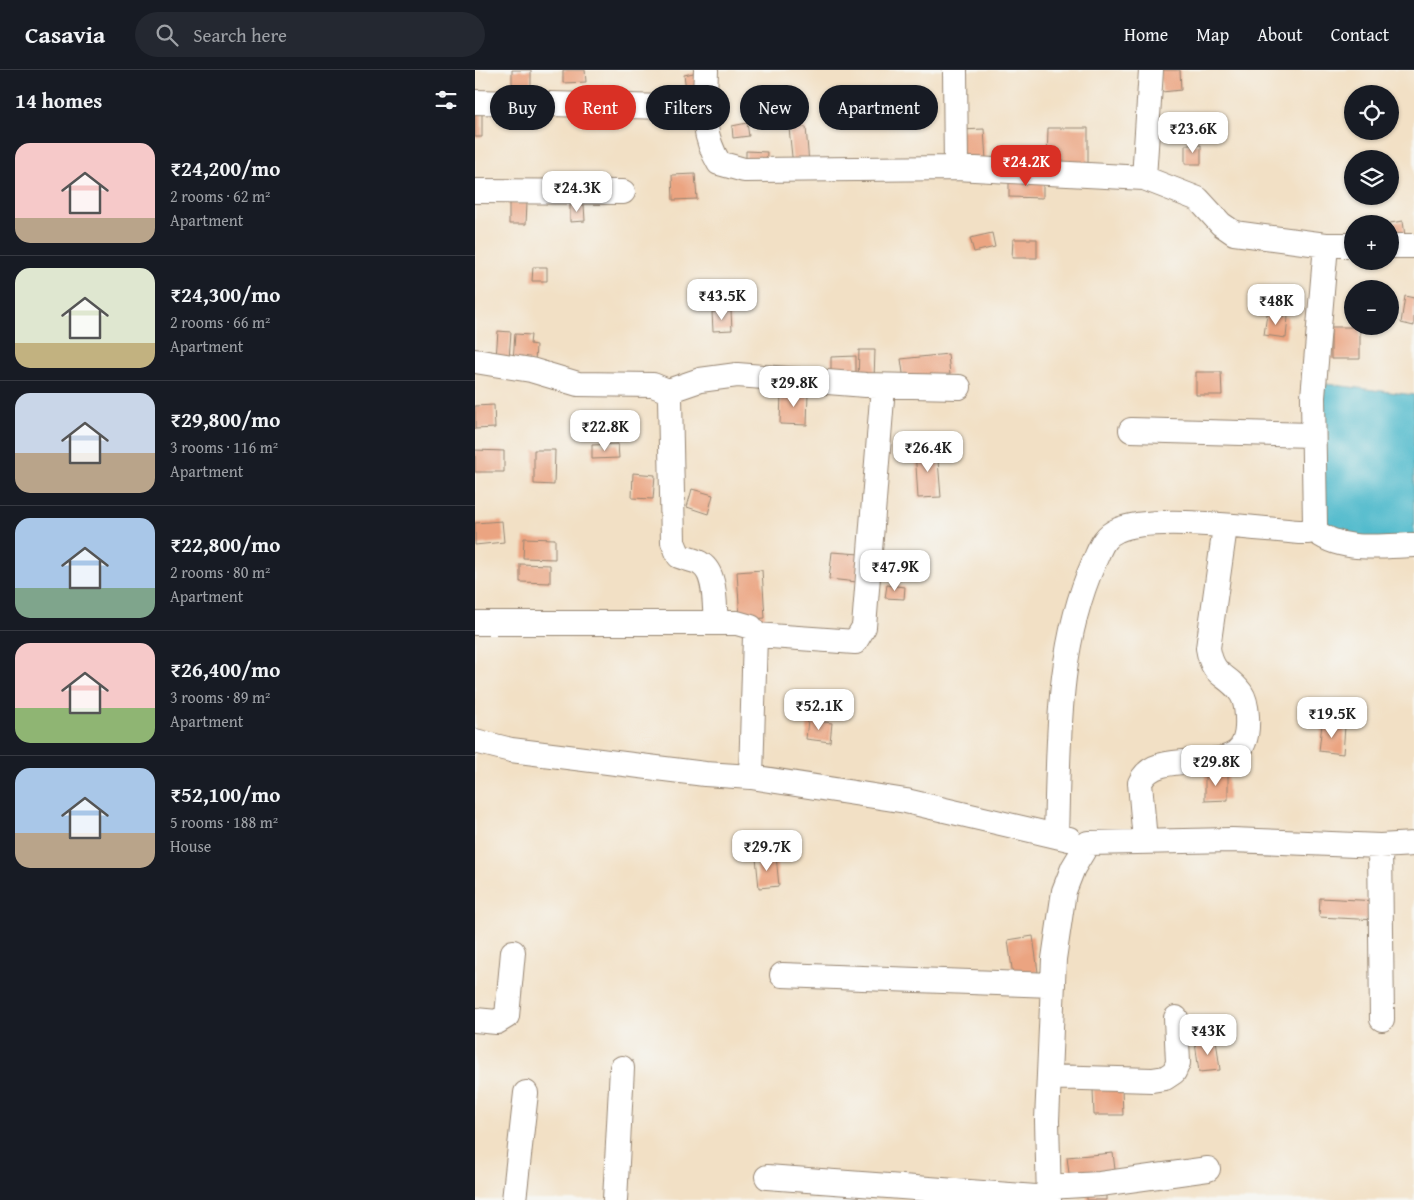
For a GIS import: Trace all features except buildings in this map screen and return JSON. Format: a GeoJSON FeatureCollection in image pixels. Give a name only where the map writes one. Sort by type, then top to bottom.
{"type":"FeatureCollection","features":[{"type":"Feature","properties":{"kind":"street"},"geometry":{"type":"LineString","coordinates":[[706,70],[706,85]]}},
{"type":"Feature","properties":{"kind":"street"},"geometry":{"type":"LineString","coordinates":[[955,70],[956,168]]}},
{"type":"Feature","properties":{"kind":"street"},"geometry":{"type":"LineString","coordinates":[[1144,178],[1151,70]]}},
{"type":"Feature","properties":{"kind":"street"},"geometry":{"type":"LineString","coordinates":[[475,102],[646,106]]}},
{"type":"Feature","properties":{"kind":"street"},"geometry":{"type":"LineString","coordinates":[[705,130],[710,148],[719,163],[743,170],[956,168],[1144,178],[1198,199],[1221,224],[1234,233],[1344,246]]}},
{"type":"Feature","properties":{"kind":"street"},"geometry":{"type":"LineString","coordinates":[[475,191],[623,192]]}},
{"type":"Feature","properties":{"kind":"street"},"geometry":{"type":"LineString","coordinates":[[1313,529],[1315,525],[1312,435],[1313,397],[1326,245]]}},
{"type":"Feature","properties":{"kind":"street"},"geometry":{"type":"LineString","coordinates":[[1399,246],[1414,246]]}},
{"type":"Feature","properties":{"kind":"street"},"geometry":{"type":"LineString","coordinates":[[475,360],[531,370],[578,384],[653,386],[669,391],[700,380],[737,375],[883,386],[959,387]]}},
{"type":"Feature","properties":{"kind":"street"},"geometry":{"type":"LineString","coordinates":[[755,635],[855,642],[865,627],[883,386]]}},
{"type":"Feature","properties":{"kind":"street"},"geometry":{"type":"LineString","coordinates":[[669,391],[671,398],[673,542],[679,556],[701,563],[707,570],[711,579],[716,623]]}},
{"type":"Feature","properties":{"kind":"street"},"geometry":{"type":"LineString","coordinates":[[1131,430],[1312,435]]}},
{"type":"Feature","properties":{"kind":"street"},"geometry":{"type":"LineString","coordinates":[[1056,835],[1059,729],[1068,652],[1081,590],[1104,539],[1117,530],[1129,526],[1169,523],[1299,532],[1313,529],[1327,539],[1359,546],[1414,545]]}},
{"type":"Feature","properties":{"kind":"street"},"geometry":{"type":"LineString","coordinates":[[1145,841],[1139,783],[1143,774],[1152,768],[1168,764],[1225,758],[1236,752],[1244,743],[1245,707],[1241,693],[1215,671],[1208,648],[1225,527]]}},
{"type":"Feature","properties":{"kind":"street"},"geometry":{"type":"LineString","coordinates":[[475,624],[716,623],[751,627],[755,635],[751,776]]}},
{"type":"Feature","properties":{"kind":"street"},"geometry":{"type":"LineString","coordinates":[[475,741],[511,750],[705,774],[751,776],[905,801],[1088,843],[1232,840],[1379,846],[1414,844]]}},
{"type":"Feature","properties":{"kind":"street"},"geometry":{"type":"LineString","coordinates":[[1048,1195],[1049,1077],[1053,985],[1064,891],[1073,868],[1088,843]]}},
{"type":"Feature","properties":{"kind":"street"},"geometry":{"type":"LineString","coordinates":[[1379,846],[1383,1019]]}},
{"type":"Feature","properties":{"kind":"street"},"geometry":{"type":"LineString","coordinates":[[475,1020],[497,1022],[507,1016],[513,952]]}},
{"type":"Feature","properties":{"kind":"street"},"geometry":{"type":"LineString","coordinates":[[782,976],[1053,985]]}},
{"type":"Feature","properties":{"kind":"street"},"geometry":{"type":"LineString","coordinates":[[1049,1077],[1152,1080],[1165,1078],[1174,1072],[1178,1063],[1176,1018]]}},
{"type":"Feature","properties":{"kind":"street"},"geometry":{"type":"LineString","coordinates":[[615,1200],[621,1068]]}},
{"type":"Feature","properties":{"kind":"street"},"geometry":{"type":"LineString","coordinates":[[514,1200],[526,1093]]}},
{"type":"Feature","properties":{"kind":"street"},"geometry":{"type":"LineString","coordinates":[[767,1177],[1048,1195],[1100,1184],[1208,1168]]}},
{"type":"Feature","properties":{"kind":"water"},"geometry":{"type":"Polygon","coordinates":[[[1318,383],[1414,395],[1414,541],[1361,547],[1322,529],[1318,383]]]}}]}
